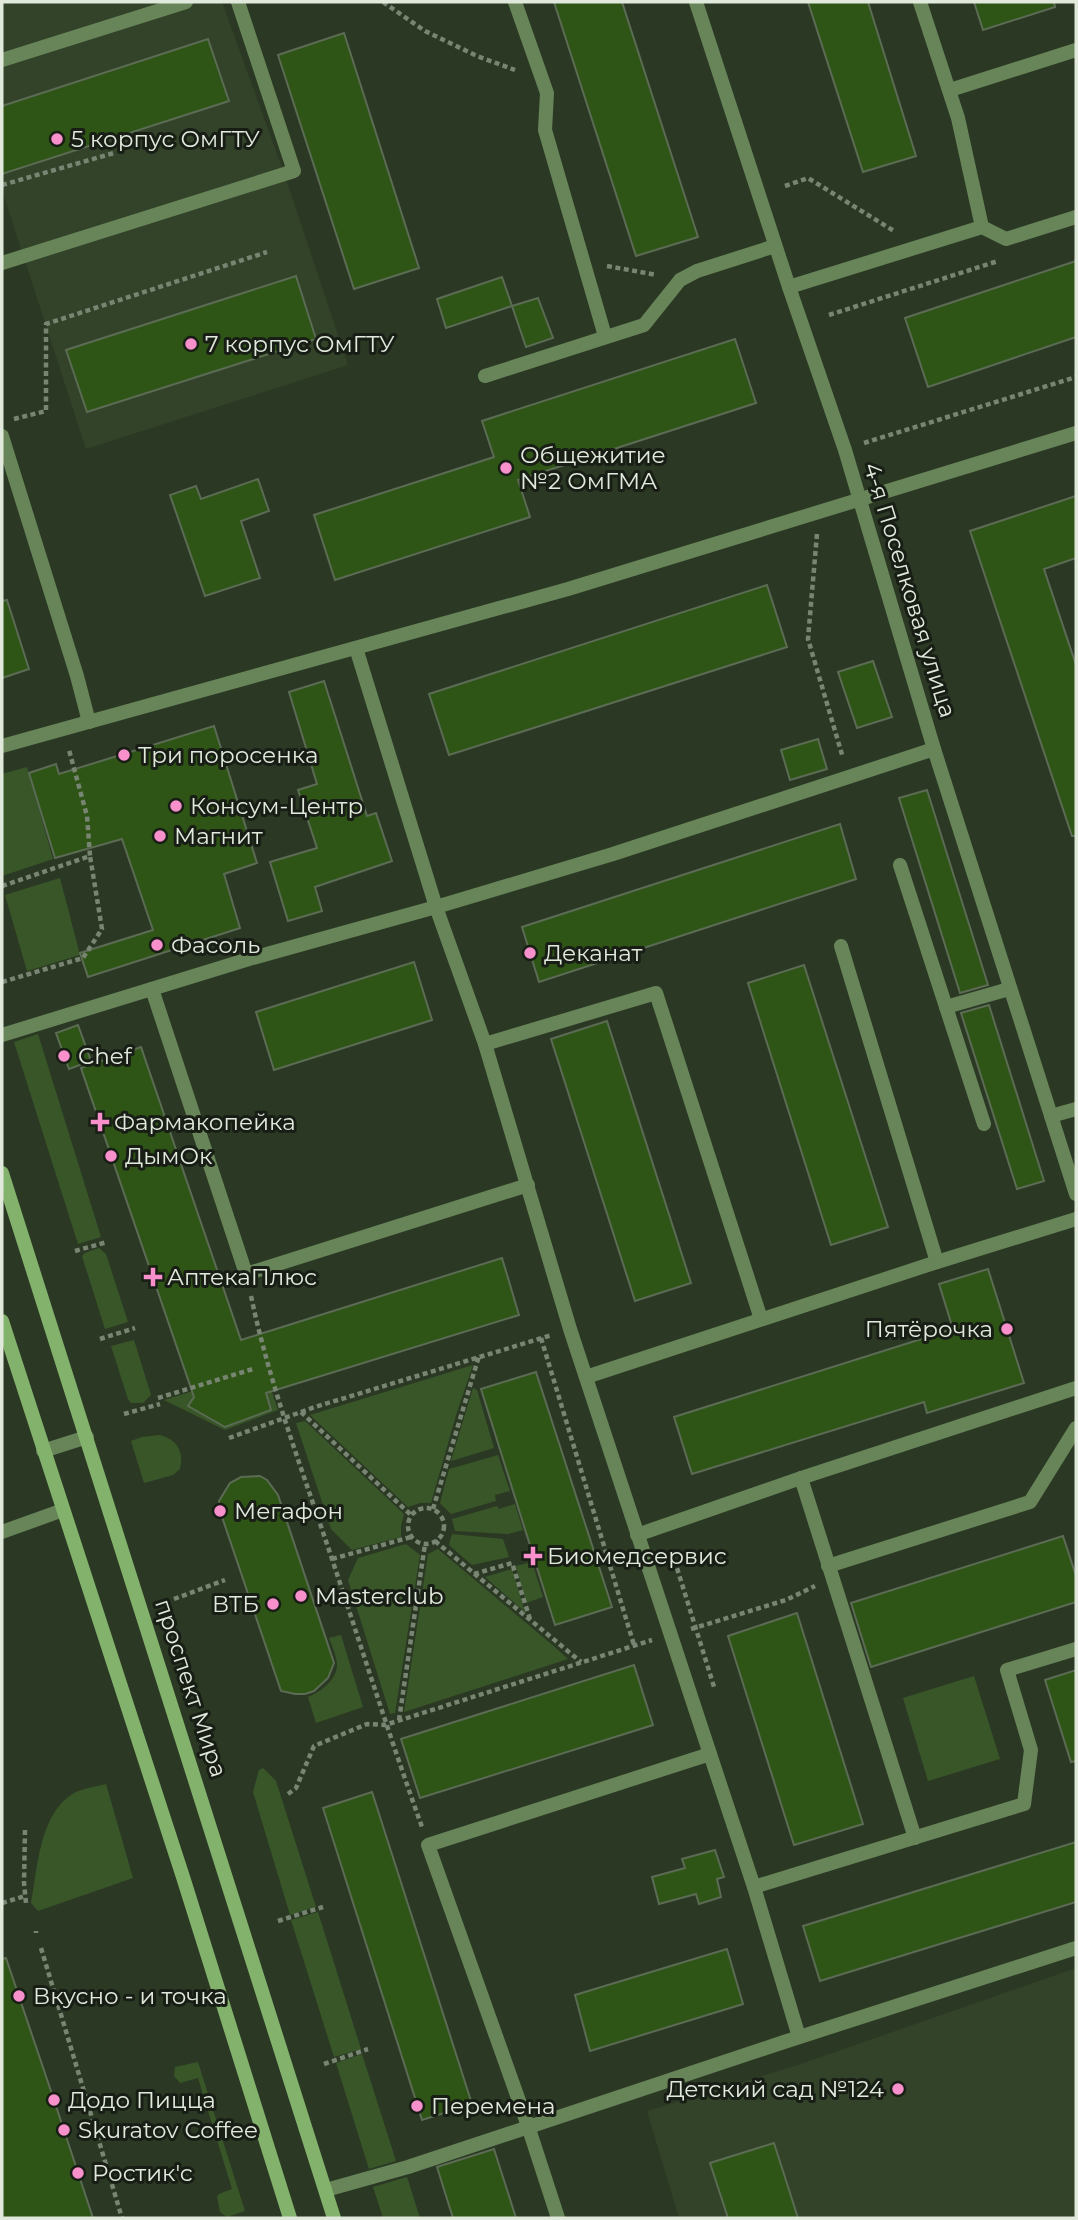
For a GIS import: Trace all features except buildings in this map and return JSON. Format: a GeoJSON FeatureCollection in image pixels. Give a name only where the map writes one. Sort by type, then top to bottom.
{"type":"FeatureCollection","features":[{"type":"Feature","properties":{"kind":"main road","name":"проспект Мира"},"geometry":{"type":"LineString","coordinates":[[2,1173],[334,2218]]}},
{"type":"Feature","properties":{"kind":"main road"},"geometry":{"type":"LineString","coordinates":[[2,1321],[183,1877],[290,2218]]}},
{"type":"Feature","properties":{"kind":"street"},"geometry":{"type":"LineString","coordinates":[[2,60],[186,2]]}},
{"type":"Feature","properties":{"kind":"street"},"geometry":{"type":"LineString","coordinates":[[2,263],[295,171],[238,2]]}},
{"type":"Feature","properties":{"kind":"street"},"geometry":{"type":"LineString","coordinates":[[515,2],[547,93],[545,130],[605,337]]}},
{"type":"Feature","properties":{"kind":"street","name":"4-я Поселковая улица"},"geometry":{"type":"LineString","coordinates":[[696,2],[860,500],[934,749],[1076,1194]]}},
{"type":"Feature","properties":{"kind":"street"},"geometry":{"type":"LineString","coordinates":[[920,2],[950,90],[982,227]]}},
{"type":"Feature","properties":{"kind":"street"},"geometry":{"type":"LineString","coordinates":[[950,90],[1076,51]]}},
{"type":"Feature","properties":{"kind":"street"},"geometry":{"type":"LineString","coordinates":[[789,287],[982,227],[1006,239],[1076,217]]}},
{"type":"Feature","properties":{"kind":"street"},"geometry":{"type":"LineString","coordinates":[[485,376],[644,325],[680,280],[697,271],[775,246]]}},
{"type":"Feature","properties":{"kind":"street"},"geometry":{"type":"LineString","coordinates":[[2,746],[568,589],[1076,433]]}},
{"type":"Feature","properties":{"kind":"street"},"geometry":{"type":"LineString","coordinates":[[2,436],[89,722]]}},
{"type":"Feature","properties":{"kind":"street"},"geometry":{"type":"LineString","coordinates":[[356,648],[436,907],[485,1044],[570,1329],[754,1887],[799,2037]]}},
{"type":"Feature","properties":{"kind":"street"},"geometry":{"type":"LineString","coordinates":[[2,1035],[249,959],[613,854],[934,749]]}},
{"type":"Feature","properties":{"kind":"street"},"geometry":{"type":"LineString","coordinates":[[900,865],[984,1125]]}},
{"type":"Feature","properties":{"kind":"street"},"geometry":{"type":"LineString","coordinates":[[841,946],[937,1262]]}},
{"type":"Feature","properties":{"kind":"street"},"geometry":{"type":"LineString","coordinates":[[152,989],[246,1274],[528,1185]]}},
{"type":"Feature","properties":{"kind":"street"},"geometry":{"type":"LineString","coordinates":[[946,1007],[1009,989]]}},
{"type":"Feature","properties":{"kind":"street"},"geometry":{"type":"LineString","coordinates":[[485,1044],[656,993],[761,1319]]}},
{"type":"Feature","properties":{"kind":"street"},"geometry":{"type":"LineString","coordinates":[[1051,1116],[1076,1108]]}},
{"type":"Feature","properties":{"kind":"street"},"geometry":{"type":"LineString","coordinates":[[586,1377],[1076,1219]]}},
{"type":"Feature","properties":{"kind":"street"},"geometry":{"type":"LineString","coordinates":[[637,1535],[1076,1388]]}},
{"type":"Feature","properties":{"kind":"street"},"geometry":{"type":"LineString","coordinates":[[829,1572],[1030,1502],[1076,1428]]}},
{"type":"Feature","properties":{"kind":"street"},"geometry":{"type":"LineString","coordinates":[[43,1451],[87,1437]]}},
{"type":"Feature","properties":{"kind":"street"},"geometry":{"type":"LineString","coordinates":[[801,1478],[915,1838]]}},
{"type":"Feature","properties":{"kind":"street"},"geometry":{"type":"LineString","coordinates":[[2,1532],[63,1510]]}},
{"type":"Feature","properties":{"kind":"street"},"geometry":{"type":"LineString","coordinates":[[754,1887],[1024,1804],[1031,1750],[1007,1670],[1076,1649]]}},
{"type":"Feature","properties":{"kind":"street"},"geometry":{"type":"LineString","coordinates":[[558,2218],[428,1845],[710,1754]]}},
{"type":"Feature","properties":{"kind":"street"},"geometry":{"type":"LineString","coordinates":[[326,2190],[408,2167],[1076,1948]]}},
{"type":"Feature","properties":{"kind":"path"},"geometry":{"type":"LineString","coordinates":[[383,2],[425,31],[516,71]]}},
{"type":"Feature","properties":{"kind":"path"},"geometry":{"type":"LineString","coordinates":[[2,185],[114,153]]}},
{"type":"Feature","properties":{"kind":"path"},"geometry":{"type":"LineString","coordinates":[[785,186],[808,178],[920,247]]}},
{"type":"Feature","properties":{"kind":"path"},"geometry":{"type":"LineString","coordinates":[[13,419],[46,411],[46,324],[267,252]]}},
{"type":"Feature","properties":{"kind":"path"},"geometry":{"type":"LineString","coordinates":[[582,261],[680,280]]}},
{"type":"Feature","properties":{"kind":"path"},"geometry":{"type":"LineString","coordinates":[[829,315],[998,261]]}},
{"type":"Feature","properties":{"kind":"path"},"geometry":{"type":"LineString","coordinates":[[859,444],[1076,377]]}},
{"type":"Feature","properties":{"kind":"path"},"geometry":{"type":"LineString","coordinates":[[819,512],[808,639],[849,777]]}},
{"type":"Feature","properties":{"kind":"path"},"geometry":{"type":"LineString","coordinates":[[2,982],[83,958],[102,929],[90,856],[87,816],[63,729]]}},
{"type":"Feature","properties":{"kind":"path"},"geometry":{"type":"LineString","coordinates":[[2,886],[90,856]]}},
{"type":"Feature","properties":{"kind":"path"},"geometry":{"type":"LineString","coordinates":[[75,1251],[107,1242]]}},
{"type":"Feature","properties":{"kind":"path"},"geometry":{"type":"LineString","coordinates":[[246,1274],[284,1419],[428,1845]]}},
{"type":"Feature","properties":{"kind":"path"},"geometry":{"type":"LineString","coordinates":[[100,1339],[135,1328]]}},
{"type":"Feature","properties":{"kind":"path"},"geometry":{"type":"LineString","coordinates":[[229,1438],[302,1412],[570,1329]]}},
{"type":"Feature","properties":{"kind":"path"},"geometry":{"type":"LineString","coordinates":[[541,1338],[634,1645]]}},
{"type":"Feature","properties":{"kind":"path"},"geometry":{"type":"LineString","coordinates":[[433,1509],[479,1356]]}},
{"type":"Feature","properties":{"kind":"path"},"geometry":{"type":"LineString","coordinates":[[124,1414],[253,1368]]}},
{"type":"Feature","properties":{"kind":"path"},"geometry":{"type":"LineString","coordinates":[[302,1412],[411,1515]]}},
{"type":"Feature","properties":{"kind":"path"},"geometry":{"type":"LineString","coordinates":[[332,1559],[411,1537],[425,1544],[435,1541],[442,1535],[442,1517],[433,1509],[416,1510],[408,1525],[411,1537]]}},
{"type":"Feature","properties":{"kind":"path"},"geometry":{"type":"LineString","coordinates":[[435,1541],[581,1662]]}},
{"type":"Feature","properties":{"kind":"path"},"geometry":{"type":"LineString","coordinates":[[399,1720],[425,1544]]}},
{"type":"Feature","properties":{"kind":"path"},"geometry":{"type":"LineString","coordinates":[[672,1552],[716,1693]]}},
{"type":"Feature","properties":{"kind":"path"},"geometry":{"type":"LineString","coordinates":[[474,1574],[512,1563],[530,1620]]}},
{"type":"Feature","properties":{"kind":"path"},"geometry":{"type":"LineString","coordinates":[[687,1629],[786,1600],[829,1572]]}},
{"type":"Feature","properties":{"kind":"path"},"geometry":{"type":"LineString","coordinates":[[174,1599],[225,1580]]}},
{"type":"Feature","properties":{"kind":"path"},"geometry":{"type":"LineString","coordinates":[[288,1794],[296,1788],[314,1746],[367,1724],[385,1724],[399,1720],[671,1634]]}},
{"type":"Feature","properties":{"kind":"path"},"geometry":{"type":"LineString","coordinates":[[25,1830],[26,1903]]}},
{"type":"Feature","properties":{"kind":"path"},"geometry":{"type":"LineString","coordinates":[[2,1903],[25,1896]]}},
{"type":"Feature","properties":{"kind":"path"},"geometry":{"type":"LineString","coordinates":[[278,1920],[323,1907]]}},
{"type":"Feature","properties":{"kind":"path"},"geometry":{"type":"LineString","coordinates":[[41,1948],[122,2218]]}},
{"type":"Feature","properties":{"kind":"path"},"geometry":{"type":"LineString","coordinates":[[324,2064],[368,2049]]}},
{"type":"Feature","properties":{"kind":"shaded area"},"geometry":{"type":"Polygon","coordinates":[[[2,2],[222,2],[285,176],[348,365],[86,449],[2,190],[2,2]]]}},
{"type":"Feature","properties":{"kind":"shaded area"},"geometry":{"type":"Polygon","coordinates":[[[27,767],[53,859],[2,876],[2,774],[27,767]]]}},
{"type":"Feature","properties":{"kind":"shaded area"},"geometry":{"type":"Polygon","coordinates":[[[60,878],[80,955],[27,971],[5,895],[60,878]]]}},
{"type":"Feature","properties":{"kind":"shaded area"},"geometry":{"type":"Polygon","coordinates":[[[38,1034],[101,1237],[78,1244],[14,1042],[38,1034]]]}},
{"type":"Feature","properties":{"kind":"shaded area"},"geometry":{"type":"Polygon","coordinates":[[[99,1248],[106,1254],[128,1322],[105,1329],[82,1256],[99,1248]]]}},
{"type":"Feature","properties":{"kind":"shaded area"},"geometry":{"type":"Polygon","coordinates":[[[134,1340],[151,1395],[143,1403],[131,1403],[128,1399],[111,1346],[134,1340]]]}},
{"type":"Feature","properties":{"kind":"shaded area"},"geometry":{"type":"Polygon","coordinates":[[[473,1365],[431,1503],[408,1507],[310,1415],[473,1365]]]}},
{"type":"Feature","properties":{"kind":"shaded area"},"geometry":{"type":"Polygon","coordinates":[[[264,1369],[278,1410],[225,1430],[164,1400],[264,1369]]]}},
{"type":"Feature","properties":{"kind":"shaded area"},"geometry":{"type":"Polygon","coordinates":[[[473,1388],[477,1390],[494,1448],[451,1461],[473,1388]]]}},
{"type":"Feature","properties":{"kind":"shaded area"},"geometry":{"type":"Polygon","coordinates":[[[305,1421],[404,1514],[401,1537],[352,1550],[331,1529],[296,1423],[305,1421]]]}},
{"type":"Feature","properties":{"kind":"shaded area"},"geometry":{"type":"Polygon","coordinates":[[[159,1435],[170,1439],[178,1447],[180,1469],[173,1475],[144,1483],[131,1441],[159,1435]]]}},
{"type":"Feature","properties":{"kind":"shaded area"},"geometry":{"type":"Polygon","coordinates":[[[498,1455],[510,1491],[495,1495],[496,1501],[451,1514],[440,1503],[449,1469],[498,1455]]]}},
{"type":"Feature","properties":{"kind":"shaded area"},"geometry":{"type":"Polygon","coordinates":[[[515,1504],[523,1530],[508,1534],[455,1531],[452,1519],[497,1506],[499,1509],[515,1504]]]}},
{"type":"Feature","properties":{"kind":"shaded area"},"geometry":{"type":"Polygon","coordinates":[[[452,1534],[503,1539],[509,1557],[472,1565],[449,1545],[452,1534]]]}},
{"type":"Feature","properties":{"kind":"shaded area"},"geometry":{"type":"Polygon","coordinates":[[[406,1544],[420,1555],[395,1713],[390,1714],[348,1580],[358,1558],[406,1544]]]}},
{"type":"Feature","properties":{"kind":"shaded area"},"geometry":{"type":"Polygon","coordinates":[[[438,1549],[568,1659],[404,1712],[428,1554],[438,1549]]]}},
{"type":"Feature","properties":{"kind":"shaded area"},"geometry":{"type":"Polygon","coordinates":[[[532,1562],[543,1597],[526,1603],[516,1566],[532,1562]]]}},
{"type":"Feature","properties":{"kind":"shaded area"},"geometry":{"type":"Polygon","coordinates":[[[512,1569],[525,1612],[485,1577],[512,1569]]]}},
{"type":"Feature","properties":{"kind":"shaded area"},"geometry":{"type":"Polygon","coordinates":[[[341,1635],[363,1707],[316,1723],[308,1697],[322,1689],[334,1676],[337,1662],[329,1638],[341,1635]]]}},
{"type":"Feature","properties":{"kind":"shaded area"},"geometry":{"type":"Polygon","coordinates":[[[974,1676],[1000,1759],[928,1781],[903,1698],[974,1676]]]}},
{"type":"Feature","properties":{"kind":"shaded area"},"geometry":{"type":"Polygon","coordinates":[[[263,1768],[276,1781],[316,1907],[290,1915],[253,1792],[259,1770],[263,1768]]]}},
{"type":"Feature","properties":{"kind":"shaded area"},"geometry":{"type":"Polygon","coordinates":[[[106,1784],[133,1878],[38,1911],[31,1903],[38,1858],[54,1814],[62,1802],[74,1793],[106,1784]]]}},
{"type":"Feature","properties":{"kind":"shaded area"},"geometry":{"type":"Polygon","coordinates":[[[318,1912],[361,2049],[334,2057],[291,1920],[318,1912]]]}},
{"type":"Feature","properties":{"kind":"shaded area","name":"Детский сад №124"},"geometry":{"type":"Polygon","coordinates":[[[1076,1968],[1076,2218],[679,2218],[647,2111],[792,2067],[1076,1968]]]}},
{"type":"Feature","properties":{"kind":"shaded area"},"geometry":{"type":"Polygon","coordinates":[[[362,2054],[396,2161],[369,2169],[336,2063],[362,2054]]]}},
{"type":"Feature","properties":{"kind":"shaded area"},"geometry":{"type":"Polygon","coordinates":[[[198,2062],[245,2211],[227,2217],[220,2212],[217,2197],[232,2189],[198,2078],[180,2083],[174,2076],[175,2067],[198,2062]]]}},
{"type":"Feature","properties":{"kind":"shaded area"},"geometry":{"type":"Polygon","coordinates":[[[407,2177],[420,2218],[383,2218],[373,2187],[407,2177]]]}},
{"type":"Feature","properties":{"kind":"place","name":"5 корпус ОмГТУ"},"geometry":{"type":"Point","coordinates":[57,139]}},
{"type":"Feature","properties":{"kind":"place","name":"7 корпус ОмГТУ"},"geometry":{"type":"Point","coordinates":[191,344]}},
{"type":"Feature","properties":{"kind":"place","name":"Общежитие №2 ОмГМА"},"geometry":{"type":"Point","coordinates":[506,468]}},
{"type":"Feature","properties":{"kind":"place","name":"Три поросенка"},"geometry":{"type":"Point","coordinates":[124,755]}},
{"type":"Feature","properties":{"kind":"place","name":"Консум-Центр"},"geometry":{"type":"Point","coordinates":[176,806]}},
{"type":"Feature","properties":{"kind":"place","name":"Магнит"},"geometry":{"type":"Point","coordinates":[160,836]}},
{"type":"Feature","properties":{"kind":"place","name":"Фасоль"},"geometry":{"type":"Point","coordinates":[157,945]}},
{"type":"Feature","properties":{"kind":"place","name":"Деканат"},"geometry":{"type":"Point","coordinates":[530,953]}},
{"type":"Feature","properties":{"kind":"place","name":"Chef"},"geometry":{"type":"Point","coordinates":[64,1056]}},
{"type":"Feature","properties":{"kind":"place","name":"Фармакопейка"},"geometry":{"type":"Point","coordinates":[100,1122]}},
{"type":"Feature","properties":{"kind":"place","name":"ДымОк"},"geometry":{"type":"Point","coordinates":[111,1156]}},
{"type":"Feature","properties":{"kind":"place","name":"АптекаПлюс"},"geometry":{"type":"Point","coordinates":[153,1277]}},
{"type":"Feature","properties":{"kind":"place","name":"Пятёрочка"},"geometry":{"type":"Point","coordinates":[1007,1329]}},
{"type":"Feature","properties":{"kind":"place","name":"Мегафон"},"geometry":{"type":"Point","coordinates":[220,1511]}},
{"type":"Feature","properties":{"kind":"place","name":"Биомедсервис"},"geometry":{"type":"Point","coordinates":[533,1556]}},
{"type":"Feature","properties":{"kind":"place","name":"Masterclub"},"geometry":{"type":"Point","coordinates":[301,1596]}},
{"type":"Feature","properties":{"kind":"place","name":"ВТБ"},"geometry":{"type":"Point","coordinates":[273,1604]}},
{"type":"Feature","properties":{"kind":"place","name":"Вкусно - и точка"},"geometry":{"type":"Point","coordinates":[19,1996]}},
{"type":"Feature","properties":{"kind":"place","name":"Детский сад №124"},"geometry":{"type":"Point","coordinates":[898,2089]}},
{"type":"Feature","properties":{"kind":"place","name":"Додо Пицца"},"geometry":{"type":"Point","coordinates":[54,2100]}},
{"type":"Feature","properties":{"kind":"place","name":"Перемена"},"geometry":{"type":"Point","coordinates":[417,2106]}},
{"type":"Feature","properties":{"kind":"place","name":"Skuratov Coffee"},"geometry":{"type":"Point","coordinates":[64,2130]}},
{"type":"Feature","properties":{"kind":"place","name":"Ростик'с"},"geometry":{"type":"Point","coordinates":[78,2173]}}]}
